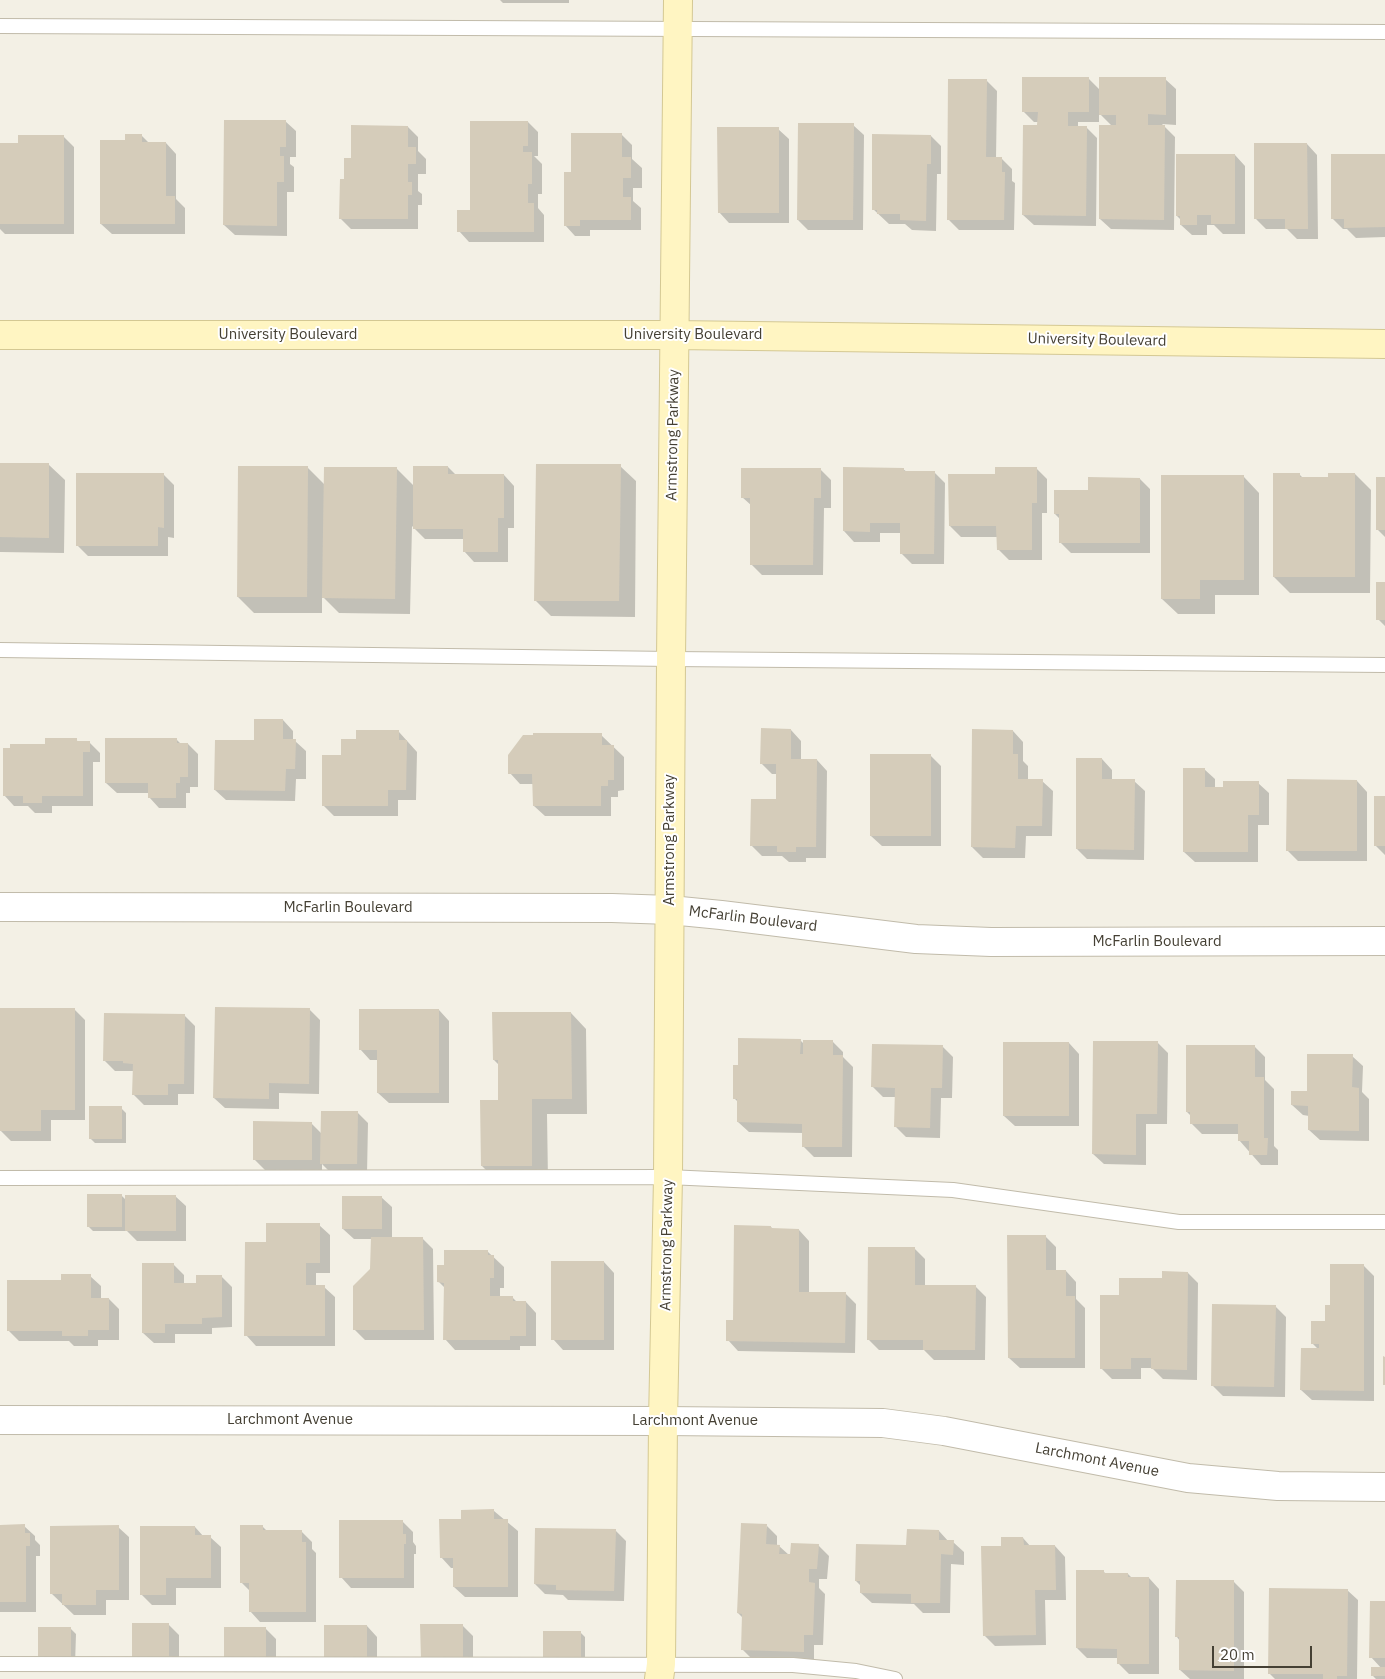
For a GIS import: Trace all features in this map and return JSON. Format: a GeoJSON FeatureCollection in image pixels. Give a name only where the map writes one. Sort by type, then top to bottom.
{"type":"FeatureCollection","features":[{"type":"Feature","properties":{"kind":"street","name":"Armstrong Parkway"},"geometry":{"type":"LineString","coordinates":[[660,1672],[668,1177],[678,0]]}},
{"type":"Feature","properties":{"kind":"street","name":"University Boulevard"},"geometry":{"type":"LineString","coordinates":[[0,335],[674,335],[1385,344]]}},
{"type":"Feature","properties":{"kind":"street","name":"McFarlin Boulevard"},"geometry":{"type":"LineString","coordinates":[[0,907],[602,908],[721,914],[916,940],[991,942],[1385,941]]}},
{"type":"Feature","properties":{"kind":"street","name":"Larchmont Avenue"},"geometry":{"type":"LineString","coordinates":[[0,1420],[883,1423],[944,1431],[1188,1478],[1278,1486],[1385,1486]]}},
{"type":"Feature","properties":{"kind":"lane"},"geometry":{"type":"LineString","coordinates":[[0,26],[1385,32]]}},
{"type":"Feature","properties":{"kind":"lane"},"geometry":{"type":"LineString","coordinates":[[0,650],[671,659],[1385,665]]}},
{"type":"Feature","properties":{"kind":"lane"},"geometry":{"type":"LineString","coordinates":[[0,1178],[668,1177],[953,1190],[1178,1222],[1385,1222]]}},
{"type":"Feature","properties":{"kind":"lane"},"geometry":{"type":"LineString","coordinates":[[0,1664],[660,1672],[793,1665],[856,1671],[895,1679]]}},
{"type":"Feature","properties":{"kind":"building"},"geometry":{"type":"Polygon","coordinates":[[[1022,77],[1089,77],[1089,112],[1068,112],[1068,126],[1087,126],[1086,216],[1022,215],[1023,125],[1037,125],[1038,112],[1022,112],[1022,77]]]}},
{"type":"Feature","properties":{"kind":"building"},"geometry":{"type":"Polygon","coordinates":[[[1099,77],[1166,77],[1166,115],[1148,114],[1148,125],[1165,125],[1164,220],[1099,219],[1099,125],[1116,125],[1116,115],[1099,115],[1099,77]]]}},
{"type":"Feature","properties":{"kind":"building"},"geometry":{"type":"Polygon","coordinates":[[[948,79],[987,79],[986,157],[1002,157],[1002,172],[1005,172],[1004,220],[947,220],[948,79]]]}},
{"type":"Feature","properties":{"kind":"building"},"geometry":{"type":"Polygon","coordinates":[[[224,120],[286,120],[286,147],[280,147],[280,156],[284,156],[284,182],[277,182],[277,226],[223,225],[224,120]]]}},
{"type":"Feature","properties":{"kind":"building"},"geometry":{"type":"Polygon","coordinates":[[[470,121],[528,121],[528,146],[523,146],[523,152],[532,152],[532,184],[528,184],[528,203],[534,203],[534,232],[457,232],[457,210],[470,210],[470,121]]]}},
{"type":"Feature","properties":{"kind":"building"},"geometry":{"type":"Polygon","coordinates":[[[798,123],[854,123],[853,220],[797,220],[798,123]]]}},
{"type":"Feature","properties":{"kind":"building"},"geometry":{"type":"Polygon","coordinates":[[[351,125],[408,126],[408,147],[416,147],[416,164],[408,164],[408,182],[412,182],[412,195],[408,195],[408,219],[339,219],[340,179],[344,179],[344,158],[351,158],[351,125]]]}},
{"type":"Feature","properties":{"kind":"building"},"geometry":{"type":"Polygon","coordinates":[[[717,127],[779,127],[779,213],[718,213],[717,127]]]}},
{"type":"Feature","properties":{"kind":"building"},"geometry":{"type":"Polygon","coordinates":[[[571,133],[622,133],[622,157],[631,157],[631,178],[623,178],[623,197],[631,197],[631,220],[580,220],[580,226],[564,226],[564,172],[571,172],[571,133]]]}},
{"type":"Feature","properties":{"kind":"building"},"geometry":{"type":"Polygon","coordinates":[[[125,134],[142,134],[142,142],[166,142],[166,196],[175,196],[175,224],[100,224],[100,140],[125,140],[125,134]]]}},
{"type":"Feature","properties":{"kind":"building"},"geometry":{"type":"Polygon","coordinates":[[[872,134],[931,135],[931,164],[927,164],[926,221],[900,220],[900,214],[877,214],[877,210],[872,210],[872,134]]]}},
{"type":"Feature","properties":{"kind":"building"},"geometry":{"type":"Polygon","coordinates":[[[18,135],[64,135],[64,224],[0,224],[0,143],[18,143],[18,135]]]}},
{"type":"Feature","properties":{"kind":"building"},"geometry":{"type":"Polygon","coordinates":[[[1254,143],[1307,143],[1308,229],[1285,229],[1285,219],[1254,219],[1254,143]]]}},
{"type":"Feature","properties":{"kind":"building"},"geometry":{"type":"Polygon","coordinates":[[[1176,154],[1235,154],[1235,224],[1211,224],[1211,215],[1197,215],[1197,225],[1180,225],[1180,216],[1176,216],[1176,154]]]}},
{"type":"Feature","properties":{"kind":"building"},"geometry":{"type":"Polygon","coordinates":[[[1331,154],[1385,154],[1385,227],[1344,228],[1344,219],[1331,219],[1331,154]]]}},
{"type":"Feature","properties":{"kind":"building"},"geometry":{"type":"Polygon","coordinates":[[[0,463],[49,463],[49,538],[0,537],[0,463]]]}},
{"type":"Feature","properties":{"kind":"building"},"geometry":{"type":"Polygon","coordinates":[[[536,464],[621,464],[619,601],[534,601],[536,464]]]}},
{"type":"Feature","properties":{"kind":"building"},"geometry":{"type":"Polygon","coordinates":[[[238,466],[308,466],[307,597],[237,597],[238,466]]]}},
{"type":"Feature","properties":{"kind":"building"},"geometry":{"type":"Polygon","coordinates":[[[413,466],[448,466],[448,474],[504,474],[504,518],[498,518],[498,552],[463,552],[463,529],[413,529],[413,466]]]}},
{"type":"Feature","properties":{"kind":"building"},"geometry":{"type":"Polygon","coordinates":[[[324,467],[397,467],[395,599],[322,598],[324,467]]]}},
{"type":"Feature","properties":{"kind":"building"},"geometry":{"type":"Polygon","coordinates":[[[843,467],[904,468],[904,471],[935,471],[934,554],[900,554],[900,523],[870,523],[870,532],[843,531],[843,467]]]}},
{"type":"Feature","properties":{"kind":"building"},"geometry":{"type":"Polygon","coordinates":[[[995,467],[1037,467],[1037,503],[1032,503],[1032,550],[997,550],[996,526],[949,526],[948,474],[995,474],[995,467]]]}},
{"type":"Feature","properties":{"kind":"building"},"geometry":{"type":"Polygon","coordinates":[[[741,468],[821,468],[821,498],[814,498],[813,565],[750,565],[750,498],[741,498],[741,468]]]}},
{"type":"Feature","properties":{"kind":"building"},"geometry":{"type":"Polygon","coordinates":[[[76,473],[164,473],[164,528],[158,527],[158,546],[76,546],[76,473]]]}},
{"type":"Feature","properties":{"kind":"building"},"geometry":{"type":"Polygon","coordinates":[[[1273,473],[1300,473],[1300,477],[1328,477],[1328,473],[1355,473],[1355,577],[1273,577],[1273,473]]]}},
{"type":"Feature","properties":{"kind":"building"},"geometry":{"type":"Polygon","coordinates":[[[1161,475],[1244,475],[1244,580],[1200,580],[1200,599],[1161,599],[1161,475]]]}},
{"type":"Feature","properties":{"kind":"building"},"geometry":{"type":"Polygon","coordinates":[[[1088,477],[1140,478],[1140,543],[1059,543],[1059,514],[1054,514],[1054,490],[1088,490],[1088,477]]]}},
{"type":"Feature","properties":{"kind":"building"},"geometry":{"type":"Polygon","coordinates":[[[1376,477],[1385,477],[1385,530],[1376,530],[1376,477]]]}},
{"type":"Feature","properties":{"kind":"building"},"geometry":{"type":"Polygon","coordinates":[[[1376,582],[1385,582],[1385,620],[1376,620],[1376,582]]]}},
{"type":"Feature","properties":{"kind":"building"},"geometry":{"type":"Polygon","coordinates":[[[254,719],[283,719],[283,739],[296,739],[295,769],[286,769],[285,791],[214,790],[215,740],[254,740],[254,719]]]}},
{"type":"Feature","properties":{"kind":"building"},"geometry":{"type":"Polygon","coordinates":[[[761,728],[791,729],[791,759],[817,759],[816,847],[796,847],[796,852],[777,852],[777,846],[750,846],[751,799],[776,799],[776,764],[760,764],[761,728]]]}},
{"type":"Feature","properties":{"kind":"building"},"geometry":{"type":"Polygon","coordinates":[[[972,729],[1013,730],[1013,754],[1018,754],[1018,779],[1043,779],[1042,826],[1016,826],[1015,848],[971,847],[972,729]]]}},
{"type":"Feature","properties":{"kind":"building"},"geometry":{"type":"Polygon","coordinates":[[[356,730],[399,730],[399,740],[407,740],[406,790],[388,790],[388,806],[322,806],[322,755],[341,755],[341,739],[356,739],[356,730]]]}},
{"type":"Feature","properties":{"kind":"building"},"geometry":{"type":"Polygon","coordinates":[[[533,733],[602,733],[602,745],[614,745],[614,780],[608,780],[608,786],[601,786],[601,806],[533,806],[532,774],[508,774],[508,755],[523,735],[533,735],[533,733]]]}},
{"type":"Feature","properties":{"kind":"building"},"geometry":{"type":"Polygon","coordinates":[[[45,738],[77,738],[77,741],[90,741],[90,752],[83,752],[83,796],[42,796],[42,803],[23,803],[23,796],[3,796],[3,748],[10,748],[10,744],[45,744],[45,738]]]}},
{"type":"Feature","properties":{"kind":"building"},"geometry":{"type":"Polygon","coordinates":[[[105,738],[177,738],[177,743],[188,743],[188,777],[180,777],[180,783],[176,783],[176,798],[148,798],[148,783],[105,783],[105,738]]]}},
{"type":"Feature","properties":{"kind":"building"},"geometry":{"type":"Polygon","coordinates":[[[870,754],[931,754],[931,836],[870,836],[870,754]]]}},
{"type":"Feature","properties":{"kind":"building"},"geometry":{"type":"Polygon","coordinates":[[[1076,758],[1102,758],[1102,779],[1135,779],[1134,850],[1076,849],[1076,758]]]}},
{"type":"Feature","properties":{"kind":"building"},"geometry":{"type":"Polygon","coordinates":[[[1183,768],[1205,768],[1205,787],[1223,787],[1223,781],[1259,781],[1259,815],[1248,815],[1248,852],[1183,852],[1183,768]]]}},
{"type":"Feature","properties":{"kind":"building"},"geometry":{"type":"Polygon","coordinates":[[[1287,779],[1357,780],[1357,851],[1286,851],[1287,779]]]}},
{"type":"Feature","properties":{"kind":"building"},"geometry":{"type":"Polygon","coordinates":[[[1374,796],[1385,796],[1385,846],[1374,846],[1374,796]]]}},
{"type":"Feature","properties":{"kind":"building"},"geometry":{"type":"Polygon","coordinates":[[[215,1007],[310,1008],[309,1084],[269,1083],[269,1099],[213,1098],[215,1007]]]}},
{"type":"Feature","properties":{"kind":"building"},"geometry":{"type":"Polygon","coordinates":[[[0,1008],[75,1008],[75,1110],[41,1110],[41,1131],[0,1131],[0,1008]]]}},
{"type":"Feature","properties":{"kind":"building"},"geometry":{"type":"Polygon","coordinates":[[[359,1009],[439,1009],[439,1093],[377,1093],[377,1050],[359,1050],[359,1009]]]}},
{"type":"Feature","properties":{"kind":"building"},"geometry":{"type":"Polygon","coordinates":[[[492,1012],[571,1012],[572,1099],[532,1099],[532,1166],[481,1166],[480,1100],[498,1100],[498,1060],[493,1060],[492,1012]]]}},
{"type":"Feature","properties":{"kind":"building"},"geometry":{"type":"Polygon","coordinates":[[[104,1013],[185,1014],[184,1084],[168,1084],[168,1095],[132,1095],[133,1064],[123,1063],[123,1061],[103,1061],[104,1013]]]}},
{"type":"Feature","properties":{"kind":"building"},"geometry":{"type":"Polygon","coordinates":[[[738,1038],[801,1039],[800,1054],[803,1054],[803,1040],[833,1040],[833,1055],[843,1055],[842,1147],[802,1147],[802,1124],[737,1122],[737,1099],[733,1099],[733,1065],[738,1065],[738,1038]]]}},
{"type":"Feature","properties":{"kind":"building"},"geometry":{"type":"Polygon","coordinates":[[[1093,1041],[1158,1041],[1157,1114],[1136,1114],[1136,1155],[1092,1154],[1093,1041]]]}},
{"type":"Feature","properties":{"kind":"building"},"geometry":{"type":"Polygon","coordinates":[[[1003,1042],[1069,1042],[1069,1116],[1003,1116],[1003,1042]]]}},
{"type":"Feature","properties":{"kind":"building"},"geometry":{"type":"Polygon","coordinates":[[[872,1044],[943,1045],[942,1088],[931,1088],[930,1128],[894,1127],[895,1088],[871,1087],[872,1044]]]}},
{"type":"Feature","properties":{"kind":"building"},"geometry":{"type":"Polygon","coordinates":[[[1186,1045],[1255,1045],[1255,1077],[1264,1077],[1264,1138],[1268,1138],[1267,1155],[1249,1155],[1249,1141],[1238,1141],[1238,1124],[1190,1124],[1190,1112],[1186,1112],[1186,1045]]]}},
{"type":"Feature","properties":{"kind":"building"},"geometry":{"type":"Polygon","coordinates":[[[1307,1054],[1353,1054],[1352,1087],[1359,1088],[1359,1131],[1308,1130],[1308,1106],[1291,1105],[1291,1091],[1307,1091],[1307,1054]]]}},
{"type":"Feature","properties":{"kind":"building"},"geometry":{"type":"Polygon","coordinates":[[[89,1106],[122,1106],[122,1139],[89,1139],[89,1106]]]}},
{"type":"Feature","properties":{"kind":"building"},"geometry":{"type":"Polygon","coordinates":[[[321,1111],[358,1111],[357,1164],[320,1164],[321,1111]]]}},
{"type":"Feature","properties":{"kind":"building"},"geometry":{"type":"Polygon","coordinates":[[[253,1121],[312,1122],[312,1160],[253,1160],[253,1121]]]}},
{"type":"Feature","properties":{"kind":"building"},"geometry":{"type":"Polygon","coordinates":[[[87,1194],[122,1194],[122,1227],[87,1227],[87,1194]]]}},
{"type":"Feature","properties":{"kind":"building"},"geometry":{"type":"Polygon","coordinates":[[[125,1195],[176,1195],[176,1231],[125,1231],[125,1195]]]}},
{"type":"Feature","properties":{"kind":"building"},"geometry":{"type":"Polygon","coordinates":[[[342,1196],[382,1196],[382,1229],[342,1229],[342,1196]]]}},
{"type":"Feature","properties":{"kind":"building"},"geometry":{"type":"Polygon","coordinates":[[[266,1223],[320,1223],[320,1263],[306,1263],[306,1285],[325,1285],[325,1336],[244,1336],[245,1242],[266,1242],[266,1223]]]}},
{"type":"Feature","properties":{"kind":"building"},"geometry":{"type":"Polygon","coordinates":[[[734,1225],[799,1229],[799,1292],[846,1292],[845,1343],[726,1341],[726,1320],[733,1320],[734,1225]]]}},
{"type":"Feature","properties":{"kind":"building"},"geometry":{"type":"Polygon","coordinates":[[[1007,1235],[1046,1235],[1046,1270],[1066,1270],[1066,1296],[1075,1296],[1075,1358],[1008,1358],[1007,1235]]]}},
{"type":"Feature","properties":{"kind":"building"},"geometry":{"type":"Polygon","coordinates":[[[371,1237],[423,1237],[424,1330],[353,1330],[353,1286],[370,1269],[371,1237]]]}},
{"type":"Feature","properties":{"kind":"building"},"geometry":{"type":"Polygon","coordinates":[[[868,1247],[915,1247],[915,1285],[976,1285],[975,1350],[923,1350],[923,1340],[867,1340],[868,1247]]]}},
{"type":"Feature","properties":{"kind":"building"},"geometry":{"type":"Polygon","coordinates":[[[444,1250],[488,1250],[488,1255],[494,1255],[494,1278],[490,1278],[490,1296],[513,1296],[513,1301],[526,1301],[526,1336],[510,1336],[510,1340],[443,1340],[444,1283],[437,1282],[437,1265],[444,1265],[444,1250]]]}},
{"type":"Feature","properties":{"kind":"building"},"geometry":{"type":"Polygon","coordinates":[[[551,1261],[604,1261],[604,1340],[551,1340],[551,1261]]]}},
{"type":"Feature","properties":{"kind":"building"},"geometry":{"type":"Polygon","coordinates":[[[142,1263],[174,1263],[174,1283],[196,1283],[196,1275],[222,1275],[222,1317],[202,1318],[202,1324],[165,1324],[165,1333],[142,1333],[142,1263]]]}},
{"type":"Feature","properties":{"kind":"building"},"geometry":{"type":"Polygon","coordinates":[[[1330,1264],[1364,1264],[1364,1391],[1300,1390],[1301,1348],[1319,1348],[1319,1344],[1311,1344],[1311,1321],[1325,1321],[1325,1305],[1330,1305],[1330,1264]]]}},
{"type":"Feature","properties":{"kind":"building"},"geometry":{"type":"Polygon","coordinates":[[[1162,1271],[1188,1272],[1187,1370],[1151,1369],[1151,1358],[1131,1358],[1131,1369],[1100,1369],[1100,1295],[1119,1295],[1119,1278],[1162,1278],[1162,1271]]]}},
{"type":"Feature","properties":{"kind":"building"},"geometry":{"type":"Polygon","coordinates":[[[61,1274],[91,1274],[91,1298],[109,1298],[109,1330],[88,1330],[88,1336],[62,1336],[62,1331],[7,1331],[7,1280],[61,1280],[61,1274]]]}},
{"type":"Feature","properties":{"kind":"building"},"geometry":{"type":"Polygon","coordinates":[[[1212,1304],[1276,1305],[1274,1387],[1211,1386],[1212,1304]]]}},
{"type":"Feature","properties":{"kind":"building"},"geometry":{"type":"Polygon","coordinates":[[[1383,1356],[1385,1357],[1385,1385],[1383,1385],[1383,1356]]]}},
{"type":"Feature","properties":{"kind":"building"},"geometry":{"type":"Polygon","coordinates":[[[494,1509],[494,1519],[508,1519],[508,1587],[453,1587],[453,1558],[440,1558],[439,1519],[461,1519],[461,1510],[494,1509]]]}},
{"type":"Feature","properties":{"kind":"building"},"geometry":{"type":"Polygon","coordinates":[[[339,1520],[403,1520],[403,1534],[406,1534],[406,1544],[404,1544],[404,1578],[339,1578],[339,1520]]]}},
{"type":"Feature","properties":{"kind":"building"},"geometry":{"type":"Polygon","coordinates":[[[741,1523],[767,1524],[766,1544],[780,1545],[779,1554],[790,1554],[791,1543],[819,1544],[817,1569],[809,1569],[809,1582],[815,1583],[813,1635],[804,1635],[804,1652],[741,1650],[742,1614],[737,1613],[741,1523]]]}},
{"type":"Feature","properties":{"kind":"building"},"geometry":{"type":"Polygon","coordinates":[[[25,1524],[25,1533],[30,1533],[30,1546],[26,1546],[26,1602],[0,1602],[0,1525],[25,1524]]]}},
{"type":"Feature","properties":{"kind":"building"},"geometry":{"type":"Polygon","coordinates":[[[119,1525],[119,1590],[96,1590],[96,1605],[62,1605],[62,1594],[50,1594],[50,1526],[119,1525]]]}},
{"type":"Feature","properties":{"kind":"building"},"geometry":{"type":"Polygon","coordinates":[[[240,1525],[263,1525],[263,1530],[302,1530],[302,1542],[306,1542],[306,1612],[249,1612],[249,1583],[240,1583],[240,1525]]]}},
{"type":"Feature","properties":{"kind":"building"},"geometry":{"type":"Polygon","coordinates":[[[140,1526],[195,1526],[195,1535],[211,1535],[211,1578],[166,1578],[166,1595],[140,1595],[140,1526]]]}},
{"type":"Feature","properties":{"kind":"building"},"geometry":{"type":"Polygon","coordinates":[[[535,1528],[616,1529],[614,1591],[556,1590],[556,1585],[534,1584],[535,1528]]]}},
{"type":"Feature","properties":{"kind":"building"},"geometry":{"type":"Polygon","coordinates":[[[907,1529],[939,1530],[939,1540],[954,1540],[953,1555],[941,1554],[940,1603],[911,1603],[911,1594],[860,1593],[860,1581],[855,1581],[856,1544],[906,1545],[907,1529]]]}},
{"type":"Feature","properties":{"kind":"building"},"geometry":{"type":"Polygon","coordinates":[[[1001,1537],[1023,1537],[1024,1545],[1055,1545],[1056,1590],[1035,1590],[1036,1635],[983,1636],[981,1546],[1001,1546],[1001,1537]]]}},
{"type":"Feature","properties":{"kind":"building"},"geometry":{"type":"Polygon","coordinates":[[[1076,1570],[1104,1570],[1104,1573],[1128,1573],[1128,1577],[1149,1577],[1149,1664],[1117,1664],[1117,1649],[1076,1648],[1076,1570]]]}},
{"type":"Feature","properties":{"kind":"building"},"geometry":{"type":"Polygon","coordinates":[[[1176,1580],[1234,1580],[1234,1671],[1179,1670],[1179,1637],[1175,1637],[1176,1580]]]}},
{"type":"Feature","properties":{"kind":"building"},"geometry":{"type":"Polygon","coordinates":[[[1269,1588],[1348,1589],[1347,1676],[1337,1676],[1337,1679],[1323,1679],[1323,1674],[1268,1674],[1269,1588]]]}},
{"type":"Feature","properties":{"kind":"building"},"geometry":{"type":"Polygon","coordinates":[[[1370,1601],[1385,1601],[1385,1658],[1369,1658],[1370,1601]]]}},
{"type":"Feature","properties":{"kind":"building"},"geometry":{"type":"Polygon","coordinates":[[[132,1623],[169,1623],[169,1660],[132,1660],[132,1623]]]}},
{"type":"Feature","properties":{"kind":"building"},"geometry":{"type":"Polygon","coordinates":[[[420,1624],[463,1624],[463,1658],[421,1659],[420,1624]]]}},
{"type":"Feature","properties":{"kind":"building"},"geometry":{"type":"Polygon","coordinates":[[[324,1625],[367,1625],[367,1659],[324,1659],[324,1625]]]}},
{"type":"Feature","properties":{"kind":"building"},"geometry":{"type":"Polygon","coordinates":[[[38,1627],[71,1627],[71,1661],[38,1660],[38,1627]]]}},
{"type":"Feature","properties":{"kind":"building"},"geometry":{"type":"Polygon","coordinates":[[[224,1627],[266,1627],[266,1660],[224,1660],[224,1627]]]}},
{"type":"Feature","properties":{"kind":"building"},"geometry":{"type":"Polygon","coordinates":[[[543,1631],[581,1631],[581,1664],[543,1664],[543,1631]]]}},
{"type":"Feature","properties":{"kind":"building"},"geometry":{"type":"Polygon","coordinates":[[[1371,1667],[1385,1667],[1385,1676],[1371,1676],[1371,1667]]]}}]}
